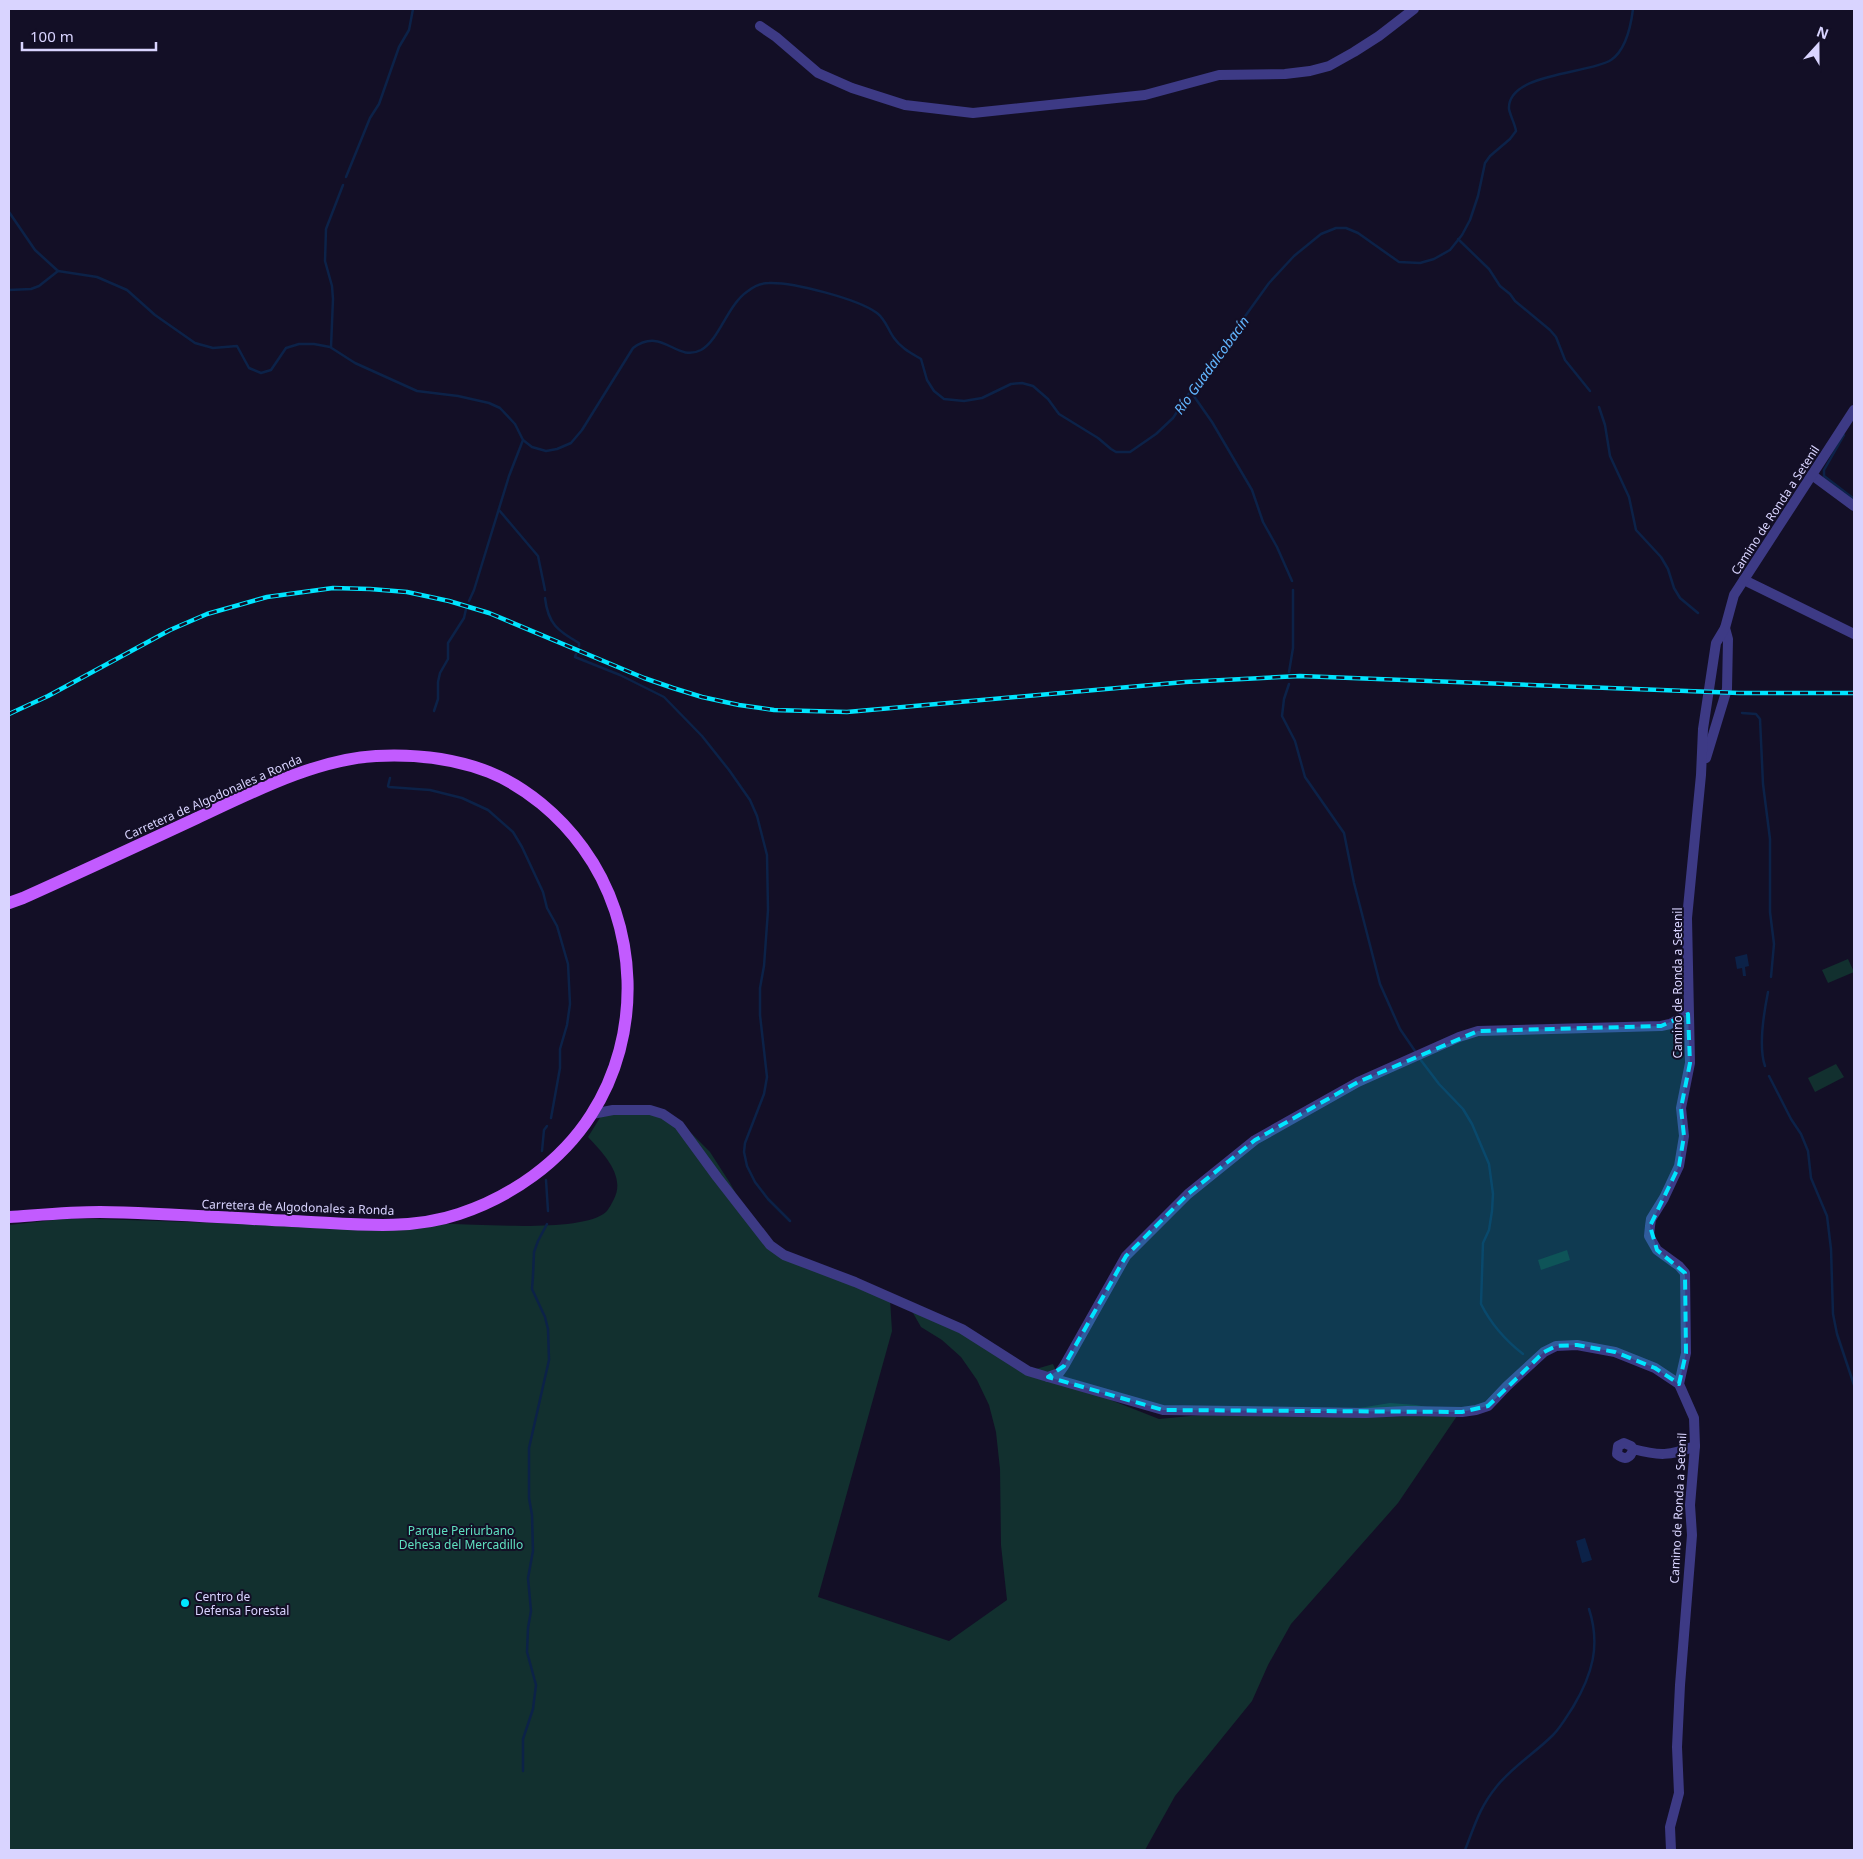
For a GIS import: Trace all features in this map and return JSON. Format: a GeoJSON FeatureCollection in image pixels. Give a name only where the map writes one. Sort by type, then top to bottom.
{"type":"FeatureCollection","features":[{"type":"Feature","properties":{"kind":"main road","name":"Carretera de Algodonales a Ronda"},"geometry":{"type":"LineString","coordinates":[[9,902],[22,898],[310,769],[336,762],[372,756],[406,755],[436,758],[467,765],[493,774],[537,801],[558,818],[593,862],[605,884],[622,934],[627,963],[627,1010],[620,1049],[609,1079],[592,1114],[568,1145],[536,1174],[496,1200],[457,1215],[397,1225],[98,1212],[9,1217]]}},
{"type":"Feature","properties":{"kind":"street"},"geometry":{"type":"LineString","coordinates":[[760,26],[776,37],[818,73],[852,88],[905,104],[973,113],[1145,95],[1219,75],[1285,74],[1310,71],[1329,66],[1354,52],[1379,36],[1414,9]]}},
{"type":"Feature","properties":{"kind":"street","name":"Camino de Ronda a Setenil"},"geometry":{"type":"LineString","coordinates":[[1671,1850],[1670,1827],[1679,1793],[1677,1747],[1679,1694],[1692,1535],[1690,1505],[1696,1446],[1694,1418],[1679,1384],[1686,1352],[1685,1273],[1679,1266],[1657,1250],[1649,1236],[1651,1219],[1664,1198],[1679,1166],[1684,1136],[1681,1108],[1690,1063],[1687,918],[1701,775],[1703,729],[1716,643],[1725,628],[1734,596],[1854,410]]}},
{"type":"Feature","properties":{"kind":"street"},"geometry":{"type":"LineString","coordinates":[[1812,475],[1854,506]]}},
{"type":"Feature","properties":{"kind":"street"},"geometry":{"type":"LineString","coordinates":[[1744,580],[1854,634]]}},
{"type":"Feature","properties":{"kind":"street","name":"Camino de Ronda a Setenil"},"geometry":{"type":"LineString","coordinates":[[1701,775],[1726,688],[1728,639],[1725,628]]}},
{"type":"Feature","properties":{"kind":"street"},"geometry":{"type":"LineString","coordinates":[[1048,1377],[1059,1373],[1064,1366],[1126,1256],[1188,1194],[1255,1140],[1358,1082],[1450,1040],[1478,1031],[1661,1026],[1670,1024],[1688,1014]]}},
{"type":"Feature","properties":{"kind":"street"},"geometry":{"type":"LineString","coordinates":[[592,1114],[613,1110],[650,1110],[663,1114],[680,1125],[717,1177],[770,1245],[784,1256],[855,1282],[962,1329],[1028,1371],[1163,1410],[1366,1413],[1407,1411],[1462,1412],[1488,1406],[1544,1352],[1556,1346],[1578,1345],[1615,1352],[1655,1368],[1679,1384]]}},
{"type":"Feature","properties":{"kind":"street"},"geometry":{"type":"LineString","coordinates":[[1633,1449],[1648,1454],[1666,1454],[1676,1453],[1696,1446]]}},
{"type":"Feature","properties":{"kind":"highlighted area"},"geometry":{"type":"Polygon","coordinates":[[[1688,1014],[1690,1063],[1681,1108],[1684,1136],[1679,1166],[1650,1226],[1657,1250],[1685,1273],[1686,1353],[1679,1384],[1655,1368],[1615,1352],[1577,1345],[1556,1346],[1544,1352],[1488,1406],[1462,1412],[1163,1410],[1048,1377],[1064,1366],[1126,1256],[1188,1194],[1255,1140],[1358,1082],[1478,1031],[1661,1026],[1688,1014]]]}},
{"type":"Feature","properties":{"kind":"green space"},"geometry":{"type":"Polygon","coordinates":[[[1848,959],[1854,972],[1828,983],[1822,970],[1848,959]]]}},
{"type":"Feature","properties":{"kind":"green space"},"geometry":{"type":"Polygon","coordinates":[[[1836,1064],[1844,1077],[1815,1092],[1808,1078],[1836,1064]]]}},
{"type":"Feature","properties":{"kind":"green space","name":"Parque Periurbano Dehesa del Mercadillo"},"geometry":{"type":"Polygon","coordinates":[[[606,1108],[651,1111],[692,1134],[710,1152],[747,1214],[767,1238],[785,1252],[890,1299],[892,1331],[818,1597],[949,1641],[1007,1600],[1001,1545],[1000,1469],[996,1432],[989,1405],[977,1380],[961,1357],[942,1340],[921,1327],[909,1306],[973,1338],[993,1353],[1036,1369],[1053,1364],[1060,1380],[1159,1419],[1201,1415],[1318,1417],[1390,1403],[1416,1405],[1459,1413],[1398,1503],[1291,1624],[1268,1665],[1252,1701],[1175,1796],[1145,1850],[9,1850],[9,1225],[63,1219],[398,1229],[448,1224],[531,1226],[576,1223],[594,1219],[606,1212],[617,1190],[615,1173],[611,1165],[588,1137],[606,1108]]]}},
{"type":"Feature","properties":{"kind":"green space"},"geometry":{"type":"Polygon","coordinates":[[[1567,1250],[1570,1260],[1541,1270],[1538,1260],[1567,1250]]]}},
{"type":"Feature","properties":{"kind":"water"},"geometry":{"type":"Polygon","coordinates":[[[1747,954],[1749,966],[1745,967],[1746,976],[1743,976],[1742,968],[1737,969],[1735,957],[1747,954]]]}},
{"type":"Feature","properties":{"kind":"water"},"geometry":{"type":"Polygon","coordinates":[[[1585,1538],[1592,1560],[1582,1563],[1576,1541],[1585,1538]]]}},
{"type":"Feature","properties":{"kind":"waterway"},"geometry":{"type":"LineString","coordinates":[[346,177],[370,118],[379,104],[399,47],[409,30],[413,9]]}},
{"type":"Feature","properties":{"kind":"waterway","name":"Río Guadalcobacín"},"geometry":{"type":"LineString","coordinates":[[9,290],[31,289],[39,286],[58,271],[97,277],[127,290],[155,315],[195,343],[213,348],[237,346],[249,368],[261,373],[271,370],[286,348],[299,344],[330,347],[355,363],[417,391],[458,396],[489,403],[500,408],[515,424],[523,440],[532,447],[546,451],[571,443],[582,430],[633,348],[644,342],[653,341],[661,342],[684,352],[692,353],[701,350],[708,345],[734,305],[750,289],[766,283],[780,283],[825,292],[855,302],[877,313],[883,319],[897,342],[921,359],[927,380],[934,391],[944,399],[964,401],[982,398],[1011,384],[1022,383],[1033,386],[1048,399],[1059,414],[1098,438],[1116,452],[1130,452],[1156,434],[1173,418],[1213,357],[1228,340],[1269,283],[1294,256],[1321,234],[1336,228],[1346,228],[1358,233],[1399,262],[1420,263],[1434,259],[1450,250],[1462,235],[1470,220],[1478,196],[1485,163],[1516,131],[1509,109],[1512,97],[1521,88],[1535,81],[1600,65],[1611,60],[1624,44],[1633,9]]}},
{"type":"Feature","properties":{"kind":"waterway"},"geometry":{"type":"LineString","coordinates":[[331,347],[333,299],[332,286],[325,261],[326,229],[343,185]]}},
{"type":"Feature","properties":{"kind":"waterway"},"geometry":{"type":"LineString","coordinates":[[9,212],[35,250],[58,271]]}},
{"type":"Feature","properties":{"kind":"waterway"},"geometry":{"type":"LineString","coordinates":[[1458,239],[1489,269],[1500,286],[1515,301],[1550,330],[1556,337],[1565,360],[1590,391]]}},
{"type":"Feature","properties":{"kind":"waterway"},"geometry":{"type":"LineString","coordinates":[[1191,392],[1212,422],[1252,490],[1263,522],[1277,547],[1292,581]]}},
{"type":"Feature","properties":{"kind":"waterway"},"geometry":{"type":"LineString","coordinates":[[1599,407],[1605,425],[1610,456],[1629,497],[1636,530],[1661,557],[1680,598],[1698,613]]}},
{"type":"Feature","properties":{"kind":"waterway"},"geometry":{"type":"LineString","coordinates":[[1844,435],[1824,470],[1824,476],[1854,499]]}},
{"type":"Feature","properties":{"kind":"waterway"},"geometry":{"type":"LineString","coordinates":[[469,601],[509,476],[523,440]]}},
{"type":"Feature","properties":{"kind":"waterway"},"geometry":{"type":"LineString","coordinates":[[499,510],[538,556],[545,590]]}},
{"type":"Feature","properties":{"kind":"waterway"},"geometry":{"type":"LineString","coordinates":[[1289,672],[1293,648],[1293,590]]}},
{"type":"Feature","properties":{"kind":"waterway"},"geometry":{"type":"LineString","coordinates":[[545,598],[546,607],[555,626],[565,635],[579,643],[579,646]]}},
{"type":"Feature","properties":{"kind":"waterway"},"geometry":{"type":"LineString","coordinates":[[434,711],[438,699],[440,673],[448,659],[448,643],[464,618],[466,609]]}},
{"type":"Feature","properties":{"kind":"waterway"},"geometry":{"type":"LineString","coordinates":[[576,654],[575,657],[620,675],[664,697],[702,736],[729,770],[750,800],[757,816],[767,855],[768,910],[764,966],[760,988],[760,1015],[767,1077],[764,1094],[745,1143],[744,1152],[747,1166],[755,1182],[768,1199],[790,1221]]}},
{"type":"Feature","properties":{"kind":"waterway"},"geometry":{"type":"LineString","coordinates":[[1289,684],[1284,699],[1282,716],[1295,741],[1305,777],[1344,833],[1354,883],[1380,984],[1400,1029],[1415,1051]]}},
{"type":"Feature","properties":{"kind":"waterway"},"geometry":{"type":"LineString","coordinates":[[1742,713],[1756,714],[1760,719],[1763,784],[1770,839],[1770,912],[1774,944],[1771,977]]}},
{"type":"Feature","properties":{"kind":"waterway"},"geometry":{"type":"LineString","coordinates":[[390,778],[389,787],[430,790],[462,798],[488,810],[513,832],[522,847],[543,892],[547,908],[557,926],[568,964],[570,1004],[567,1025],[560,1049],[560,1068],[551,1118]]}},
{"type":"Feature","properties":{"kind":"waterway"},"geometry":{"type":"LineString","coordinates":[[1765,1066],[1762,1039],[1763,1019],[1768,992]]}},
{"type":"Feature","properties":{"kind":"waterway"},"geometry":{"type":"LineString","coordinates":[[1420,1059],[1439,1084],[1463,1109],[1472,1124],[1489,1164],[1493,1194],[1489,1230],[1483,1243],[1481,1304],[1499,1331],[1523,1354]]}},
{"type":"Feature","properties":{"kind":"waterway"},"geometry":{"type":"LineString","coordinates":[[1769,1076],[1791,1119],[1801,1134],[1808,1151],[1811,1178],[1827,1216],[1831,1249],[1833,1314],[1837,1334],[1854,1385]]}},
{"type":"Feature","properties":{"kind":"waterway"},"geometry":{"type":"LineString","coordinates":[[542,1151],[544,1130],[547,1126]]}},
{"type":"Feature","properties":{"kind":"waterway"},"geometry":{"type":"LineString","coordinates":[[546,1180],[548,1211]]}},
{"type":"Feature","properties":{"kind":"waterway"},"geometry":{"type":"LineString","coordinates":[[523,1771],[523,1739],[533,1709],[536,1685],[527,1652],[531,1611],[528,1578],[533,1551],[532,1515],[529,1498],[529,1448],[549,1360],[548,1329],[545,1317],[532,1289],[534,1252],[547,1224]]}},
{"type":"Feature","properties":{"kind":"waterway"},"geometry":{"type":"LineString","coordinates":[[1465,1850],[1478,1817],[1491,1794],[1510,1772],[1556,1732],[1580,1695],[1593,1660],[1594,1635],[1589,1609]]}},
{"type":"Feature","properties":{"kind":"railway"},"geometry":{"type":"LineString","coordinates":[[9,714],[48,696],[170,630],[207,614],[267,597],[333,588],[407,592],[449,601],[489,613],[644,678],[673,688],[702,697],[774,710],[847,712],[1185,682],[1300,676],[1739,693],[1854,693]]}},
{"type":"Feature","properties":{"kind":"place","name":"Centro de Defensa Forestal"},"geometry":{"type":"Point","coordinates":[185,1603]}}]}
